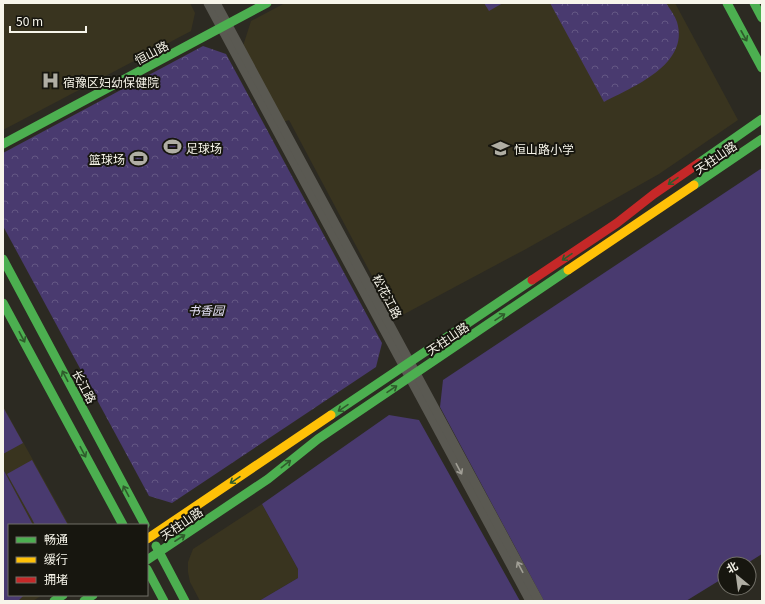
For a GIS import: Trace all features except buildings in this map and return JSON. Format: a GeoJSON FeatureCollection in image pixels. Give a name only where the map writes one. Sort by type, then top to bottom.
{"type":"FeatureCollection","features":[{"type":"Feature","properties":{"kind":"street","name":"松花江路"},"geometry":{"type":"LineString","coordinates":[[208,3],[223,23],[413,376],[539,601]]}},
{"type":"Feature","properties":{"kind":"street","name":"松花江路"},"geometry":{"type":"LineString","coordinates":[[216,3],[223,23]]}},
{"type":"Feature","properties":{"kind":"street","name":"恒山路"},"geometry":{"type":"LineString","coordinates":[[3,144],[223,23],[254,3]]}},
{"type":"Feature","properties":{"kind":"street","name":"恒山路"},"geometry":{"type":"LineString","coordinates":[[3,137],[223,23],[267,3]]}},
{"type":"Feature","properties":{"kind":"street"},"geometry":{"type":"LineString","coordinates":[[726,3],[762,68]]}},
{"type":"Feature","properties":{"kind":"street"},"geometry":{"type":"LineString","coordinates":[[754,3],[762,18]]}},
{"type":"Feature","properties":{"kind":"street","name":"天柱山路"},"geometry":{"type":"LineString","coordinates":[[148,535],[407,365],[617,223],[654,194],[762,118]]}},
{"type":"Feature","properties":{"kind":"street","name":"天柱山路"},"geometry":{"type":"LineString","coordinates":[[148,559],[268,479],[318,439],[762,139]]}},
{"type":"Feature","properties":{"kind":"street","name":"长江路"},"geometry":{"type":"LineString","coordinates":[[3,259],[144,524]]}},
{"type":"Feature","properties":{"kind":"street"},"geometry":{"type":"LineString","coordinates":[[3,303],[122,524]]}},
{"type":"Feature","properties":{"kind":"street","name":"松花江路"},"geometry":{"type":"LineString","coordinates":[[413,376],[530,601]]}},
{"type":"Feature","properties":{"kind":"street"},"geometry":{"type":"LineString","coordinates":[[148,535],[159,552],[185,601]]}},
{"type":"Feature","properties":{"kind":"street"},"geometry":{"type":"LineString","coordinates":[[148,571],[164,601]]}},
{"type":"Feature","properties":{"kind":"shaded area","name":"宿豫区妇幼保健院"},"geometry":{"type":"Polygon","coordinates":[[[3,3],[190,3],[195,13],[191,31],[3,130],[3,3]]]}},
{"type":"Feature","properties":{"kind":"shaded area","name":"恒山路小学"},"geometry":{"type":"Polygon","coordinates":[[[285,3],[675,3],[738,120],[659,174],[526,249],[395,319],[289,120],[283,122],[243,46],[251,21],[285,3]]]}},
{"type":"Feature","properties":{"kind":"shaded area"},"geometry":{"type":"Polygon","coordinates":[[[3,406],[68,524],[8,524],[8,596],[40,596],[33,601],[3,601],[3,406]]]}},
{"type":"Feature","properties":{"kind":"shaded area"},"geometry":{"type":"Polygon","coordinates":[[[262,504],[298,569],[298,578],[259,601],[200,601],[190,582],[188,572],[188,562],[193,549],[262,504]]]}},
{"type":"Feature","properties":{"kind":"green space"},"geometry":{"type":"Polygon","coordinates":[[[484,3],[503,3],[489,11],[484,3]]]}},
{"type":"Feature","properties":{"kind":"green space"},"geometry":{"type":"Polygon","coordinates":[[[550,3],[666,3],[677,22],[679,37],[675,51],[667,62],[656,72],[643,81],[604,102],[550,3]]]}},
{"type":"Feature","properties":{"kind":"green space","name":"书香园"},"geometry":{"type":"Polygon","coordinates":[[[203,46],[226,54],[382,343],[376,367],[172,503],[149,496],[3,226],[3,153],[203,46]]]}},
{"type":"Feature","properties":{"kind":"green space"},"geometry":{"type":"Polygon","coordinates":[[[762,168],[762,554],[757,557],[717,556],[717,582],[686,601],[544,601],[440,407],[443,380],[762,168]]]}},
{"type":"Feature","properties":{"kind":"green space"},"geometry":{"type":"Polygon","coordinates":[[[3,407],[23,443],[3,454],[3,407]]]}},
{"type":"Feature","properties":{"kind":"green space"},"geometry":{"type":"Polygon","coordinates":[[[389,415],[419,420],[520,601],[259,601],[298,578],[298,569],[262,504],[389,415]]]}},
{"type":"Feature","properties":{"kind":"green space"},"geometry":{"type":"Polygon","coordinates":[[[32,460],[67,524],[34,524],[7,474],[32,460]]]}},
{"type":"Feature","properties":{"kind":"green space"},"geometry":{"type":"Polygon","coordinates":[[[3,469],[32,524],[8,524],[8,596],[23,596],[18,601],[3,601],[3,469]]]}},
{"type":"Feature","properties":{"kind":"traffic: fast"},"geometry":{"type":"LineString","coordinates":[[3,144],[267,3]]}},
{"type":"Feature","properties":{"kind":"traffic: fast"},"geometry":{"type":"LineString","coordinates":[[727,3],[762,68]]}},
{"type":"Feature","properties":{"kind":"traffic: fast"},"geometry":{"type":"LineString","coordinates":[[754,3],[762,18]]}},
{"type":"Feature","properties":{"kind":"traffic: fast"},"geometry":{"type":"LineString","coordinates":[[699,163],[762,119]]}},
{"type":"Feature","properties":{"kind":"traffic: fast"},"geometry":{"type":"LineString","coordinates":[[694,185],[762,139]]}},
{"type":"Feature","properties":{"kind":"traffic: fast"},"geometry":{"type":"LineString","coordinates":[[3,259],[144,524]]}},
{"type":"Feature","properties":{"kind":"traffic: fast"},"geometry":{"type":"LineString","coordinates":[[148,559],[268,479],[318,439],[568,270]]}},
{"type":"Feature","properties":{"kind":"traffic: fast"},"geometry":{"type":"LineString","coordinates":[[331,415],[532,280]]}},
{"type":"Feature","properties":{"kind":"traffic: fast"},"geometry":{"type":"LineString","coordinates":[[3,303],[122,524]]}},
{"type":"Feature","properties":{"kind":"traffic: fast"},"geometry":{"type":"LineString","coordinates":[[156,546],[185,601]]}},
{"type":"Feature","properties":{"kind":"traffic: fast"},"geometry":{"type":"LineString","coordinates":[[148,571],[164,601]]}},
{"type":"Feature","properties":{"kind":"traffic: fast"},"geometry":{"type":"LineString","coordinates":[[54,601],[62,596]]}},
{"type":"Feature","properties":{"kind":"traffic: fast"},"geometry":{"type":"LineString","coordinates":[[84,601],[92,596]]}},
{"type":"Feature","properties":{"kind":"traffic: slow"},"geometry":{"type":"LineString","coordinates":[[568,270],[694,185]]}},
{"type":"Feature","properties":{"kind":"traffic: slow"},"geometry":{"type":"LineString","coordinates":[[148,538],[331,415]]}},
{"type":"Feature","properties":{"kind":"traffic: jam"},"geometry":{"type":"LineString","coordinates":[[532,280],[617,223],[654,194],[699,163]]}},
{"type":"Feature","properties":{"kind":"place","name":"宿豫区妇幼保健院"},"geometry":{"type":"Point","coordinates":[50,81]}},
{"type":"Feature","properties":{"kind":"place","name":"足球场"},"geometry":{"type":"Point","coordinates":[173,147]}},
{"type":"Feature","properties":{"kind":"place","name":"恒山路小学"},"geometry":{"type":"Point","coordinates":[501,148]}},
{"type":"Feature","properties":{"kind":"place","name":"篮球场"},"geometry":{"type":"Point","coordinates":[138,158]}}]}
